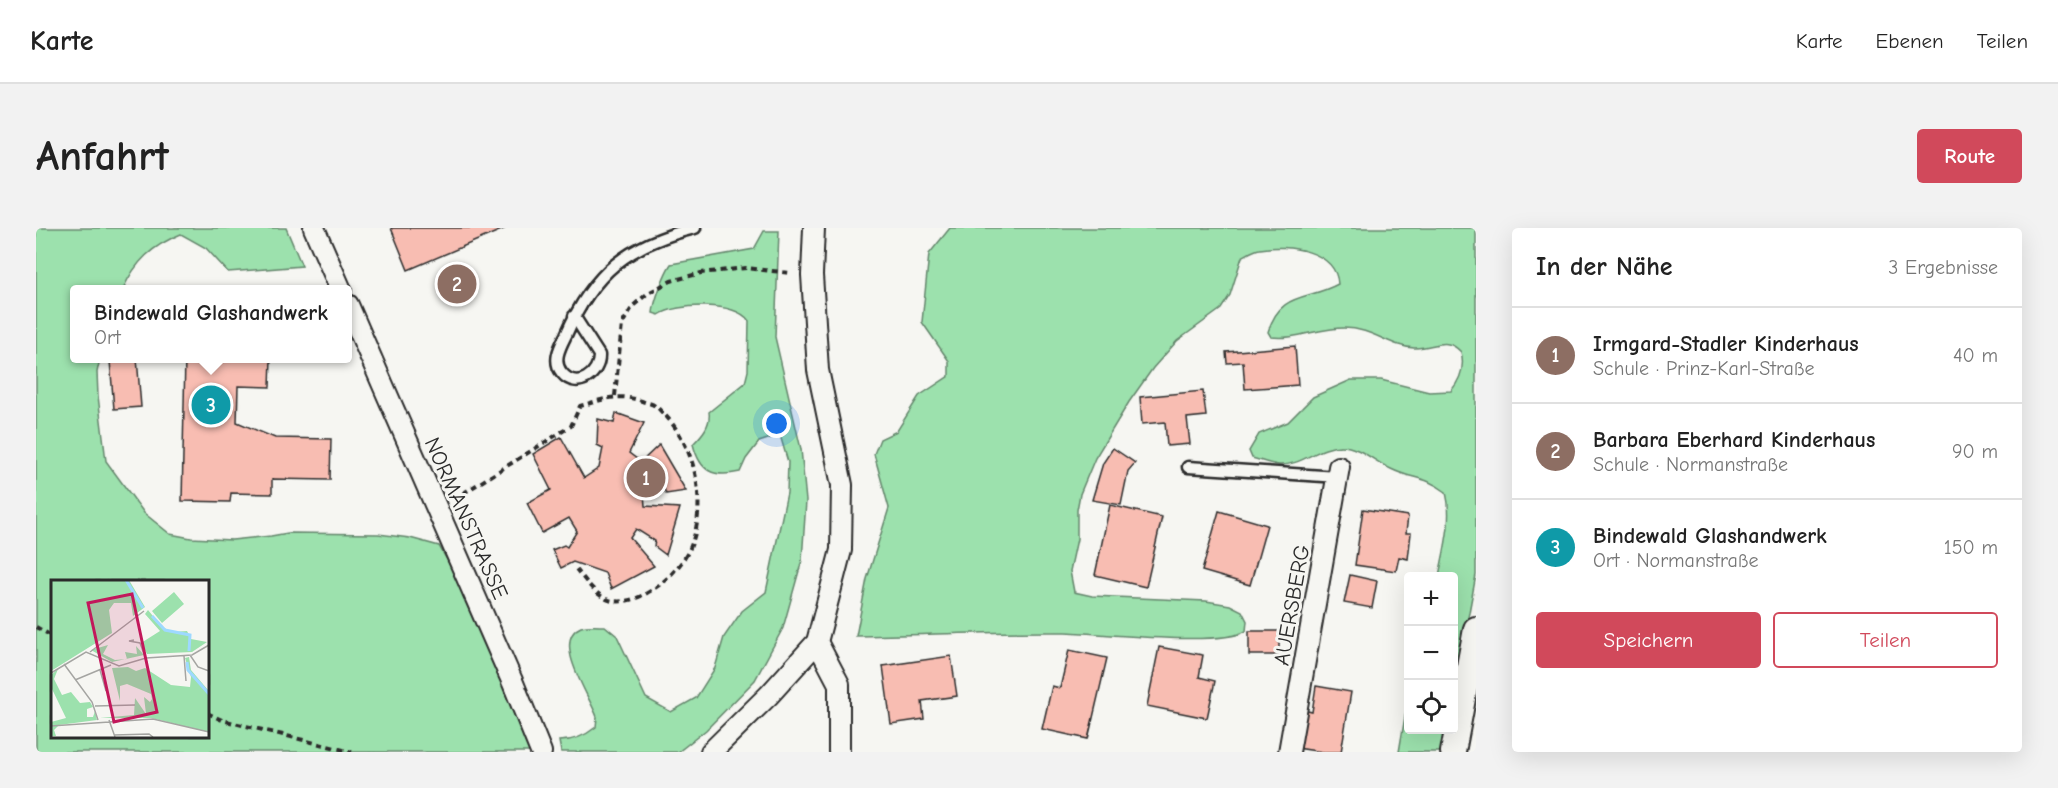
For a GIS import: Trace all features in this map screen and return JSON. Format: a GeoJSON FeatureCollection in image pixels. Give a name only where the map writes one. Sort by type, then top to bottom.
{"type":"FeatureCollection","features":[{"type":"Feature","properties":{"kind":"street"},"geometry":{"type":"LineString","coordinates":[[314,228],[339,285]]}},
{"type":"Feature","properties":{"kind":"street"},"geometry":{"type":"LineString","coordinates":[[711,752],[769,695],[817,642],[841,550],[842,485],[818,370],[812,275],[814,228]]}},
{"type":"Feature","properties":{"kind":"street","name":"NORMANSTRASSE"},"geometry":{"type":"LineString","coordinates":[[352,314],[541,752]]}},
{"type":"Feature","properties":{"kind":"street","name":"AUERSBERG"},"geometry":{"type":"LineString","coordinates":[[1289,752],[1338,472]]}},
{"type":"Feature","properties":{"kind":"street"},"geometry":{"type":"LineString","coordinates":[[1453,752],[1476,629]]}},
{"type":"Feature","properties":{"kind":"street"},"geometry":{"type":"LineString","coordinates":[[817,642],[839,684],[839,752]]}},
{"type":"Feature","properties":{"kind":"lane"},"geometry":{"type":"LineString","coordinates":[[574,316],[599,355],[599,362],[593,375],[580,381],[567,377],[558,366],[558,352],[574,316],[589,291],[617,262],[636,250],[679,232],[695,228]]}},
{"type":"Feature","properties":{"kind":"lane"},"geometry":{"type":"LineString","coordinates":[[1188,467],[1338,472]]}},
{"type":"Feature","properties":{"kind":"path"},"geometry":{"type":"LineString","coordinates":[[615,396],[622,324],[633,306],[648,293],[671,281],[701,273],[735,269],[746,268],[812,275]]}},
{"type":"Feature","properties":{"kind":"path"},"geometry":{"type":"LineString","coordinates":[[437,511],[571,426],[580,406],[615,396],[633,398],[655,405],[677,428],[696,474],[699,507],[692,544],[676,569],[655,590],[628,601],[611,601],[596,592],[576,569]]}},
{"type":"Feature","properties":{"kind":"path"},"geometry":{"type":"LineString","coordinates":[[36,627],[51,635]]}},
{"type":"Feature","properties":{"kind":"path"},"geometry":{"type":"LineString","coordinates":[[208,713],[222,720],[352,752]]}},
{"type":"Feature","properties":{"kind":"green space"},"geometry":{"type":"Polygon","coordinates":[[[36,228],[286,228],[302,266],[228,272],[206,248],[181,234],[153,249],[139,262],[125,285],[70,285],[70,363],[99,363],[98,396],[106,461],[144,513],[170,534],[191,538],[232,540],[288,533],[378,534],[410,538],[439,546],[456,576],[509,695],[531,752],[36,752],[36,228]]]}},
{"type":"Feature","properties":{"kind":"green space"},"geometry":{"type":"Polygon","coordinates":[[[950,228],[1476,228],[1476,575],[1458,672],[1458,572],[1440,572],[1449,513],[1446,492],[1425,480],[1385,466],[1361,451],[1348,447],[1325,449],[1295,462],[1279,465],[1252,458],[1249,451],[1259,434],[1288,422],[1313,397],[1351,380],[1381,380],[1429,392],[1451,391],[1461,373],[1463,363],[1461,352],[1450,344],[1421,348],[1405,347],[1363,331],[1344,328],[1289,337],[1271,337],[1268,332],[1273,319],[1287,303],[1338,284],[1329,263],[1320,257],[1296,249],[1283,248],[1257,250],[1242,257],[1230,295],[1221,309],[1177,341],[1153,368],[1129,402],[1095,458],[1080,494],[1077,510],[1077,539],[1070,571],[1074,592],[1092,596],[1206,601],[1230,605],[1242,611],[1247,621],[1246,631],[1232,636],[1187,639],[1065,632],[856,636],[867,579],[889,508],[874,454],[880,439],[897,431],[919,396],[949,376],[949,361],[922,322],[929,254],[950,228]]]}},
{"type":"Feature","properties":{"kind":"green space"},"geometry":{"type":"Polygon","coordinates":[[[764,231],[779,231],[775,337],[801,449],[806,501],[802,560],[783,628],[755,680],[706,730],[678,752],[561,752],[559,741],[579,737],[596,727],[597,717],[575,670],[571,656],[570,644],[573,634],[581,627],[605,626],[617,636],[646,698],[671,712],[696,698],[715,668],[724,637],[742,611],[766,592],[787,493],[788,462],[780,435],[759,442],[746,459],[740,472],[731,474],[709,471],[700,461],[693,444],[707,425],[709,412],[745,383],[748,371],[749,321],[732,310],[720,307],[692,306],[659,315],[653,313],[665,274],[671,264],[754,249],[764,231]]]}},
{"type":"Feature","properties":{"kind":"green space"},"geometry":{"type":"Polygon","coordinates":[[[1404,723],[1404,734],[1445,734],[1441,752],[1399,752],[1404,723]]]}},
{"type":"Feature","properties":{"kind":"building"},"geometry":{"type":"Polygon","coordinates":[[[391,228],[506,228],[408,270],[391,228]]]}},
{"type":"Feature","properties":{"kind":"building"},"geometry":{"type":"Polygon","coordinates":[[[1295,346],[1298,385],[1245,389],[1243,362],[1227,363],[1226,352],[1295,346]]]}},
{"type":"Feature","properties":{"kind":"building"},"geometry":{"type":"Polygon","coordinates":[[[110,363],[137,363],[141,407],[114,409],[110,363]]]}},
{"type":"Feature","properties":{"kind":"building"},"geometry":{"type":"Polygon","coordinates":[[[185,363],[271,363],[270,387],[238,386],[237,422],[275,438],[331,439],[330,480],[272,479],[272,494],[231,493],[230,502],[182,501],[185,363]]]}},
{"type":"Feature","properties":{"kind":"building"},"geometry":{"type":"Polygon","coordinates":[[[1203,391],[1206,416],[1187,418],[1190,444],[1167,446],[1165,422],[1142,424],[1140,397],[1203,391]]]}},
{"type":"Feature","properties":{"kind":"building"},"geometry":{"type":"Polygon","coordinates":[[[616,413],[644,423],[629,453],[641,462],[659,445],[686,491],[666,494],[664,489],[644,493],[645,506],[680,508],[666,555],[654,546],[655,541],[636,529],[630,538],[654,566],[611,589],[605,573],[573,562],[561,568],[552,550],[564,545],[567,547],[577,531],[569,518],[542,533],[527,503],[551,490],[533,454],[561,437],[584,478],[599,468],[603,448],[597,445],[598,419],[614,423],[616,413]]]}},
{"type":"Feature","properties":{"kind":"building"},"geometry":{"type":"Polygon","coordinates":[[[1113,448],[1135,463],[1128,471],[1121,505],[1092,500],[1103,463],[1113,448]]]}},
{"type":"Feature","properties":{"kind":"building"},"geometry":{"type":"Polygon","coordinates":[[[1110,505],[1162,517],[1146,587],[1095,575],[1110,505]]]}},
{"type":"Feature","properties":{"kind":"building"},"geometry":{"type":"Polygon","coordinates":[[[1363,509],[1408,516],[1406,533],[1411,533],[1408,559],[1399,557],[1396,571],[1355,565],[1363,509]]]}},
{"type":"Feature","properties":{"kind":"building"},"geometry":{"type":"Polygon","coordinates":[[[1219,511],[1267,525],[1250,585],[1202,571],[1219,511]]]}},
{"type":"Feature","properties":{"kind":"building"},"geometry":{"type":"Polygon","coordinates":[[[1350,575],[1377,581],[1372,608],[1344,603],[1350,575]]]}},
{"type":"Feature","properties":{"kind":"building"},"geometry":{"type":"Polygon","coordinates":[[[1249,631],[1279,631],[1279,655],[1249,655],[1249,631]]]}},
{"type":"Feature","properties":{"kind":"building"},"geometry":{"type":"Polygon","coordinates":[[[1159,647],[1203,655],[1199,677],[1215,681],[1207,718],[1147,706],[1159,647]]]}},
{"type":"Feature","properties":{"kind":"building"},"geometry":{"type":"Polygon","coordinates":[[[1069,650],[1107,658],[1088,739],[1042,729],[1052,686],[1060,688],[1069,650]]]}},
{"type":"Feature","properties":{"kind":"building"},"geometry":{"type":"Polygon","coordinates":[[[951,656],[957,696],[922,701],[924,719],[891,724],[883,666],[951,656]]]}},
{"type":"Feature","properties":{"kind":"building"},"geometry":{"type":"Polygon","coordinates":[[[1316,686],[1351,692],[1341,752],[1297,748],[1303,710],[1312,712],[1316,686]]]}},
{"type":"Feature","properties":{"kind":"place","name":"Barbara Eberhard Kinderhaus"},"geometry":{"type":"Point","coordinates":[457,284]}},
{"type":"Feature","properties":{"kind":"place","name":"Bindewald Glashandwerk"},"geometry":{"type":"Point","coordinates":[211,405]}},
{"type":"Feature","properties":{"kind":"place","name":"Irmgard-Stadler Kinderhaus"},"geometry":{"type":"Point","coordinates":[646,478]}}]}
